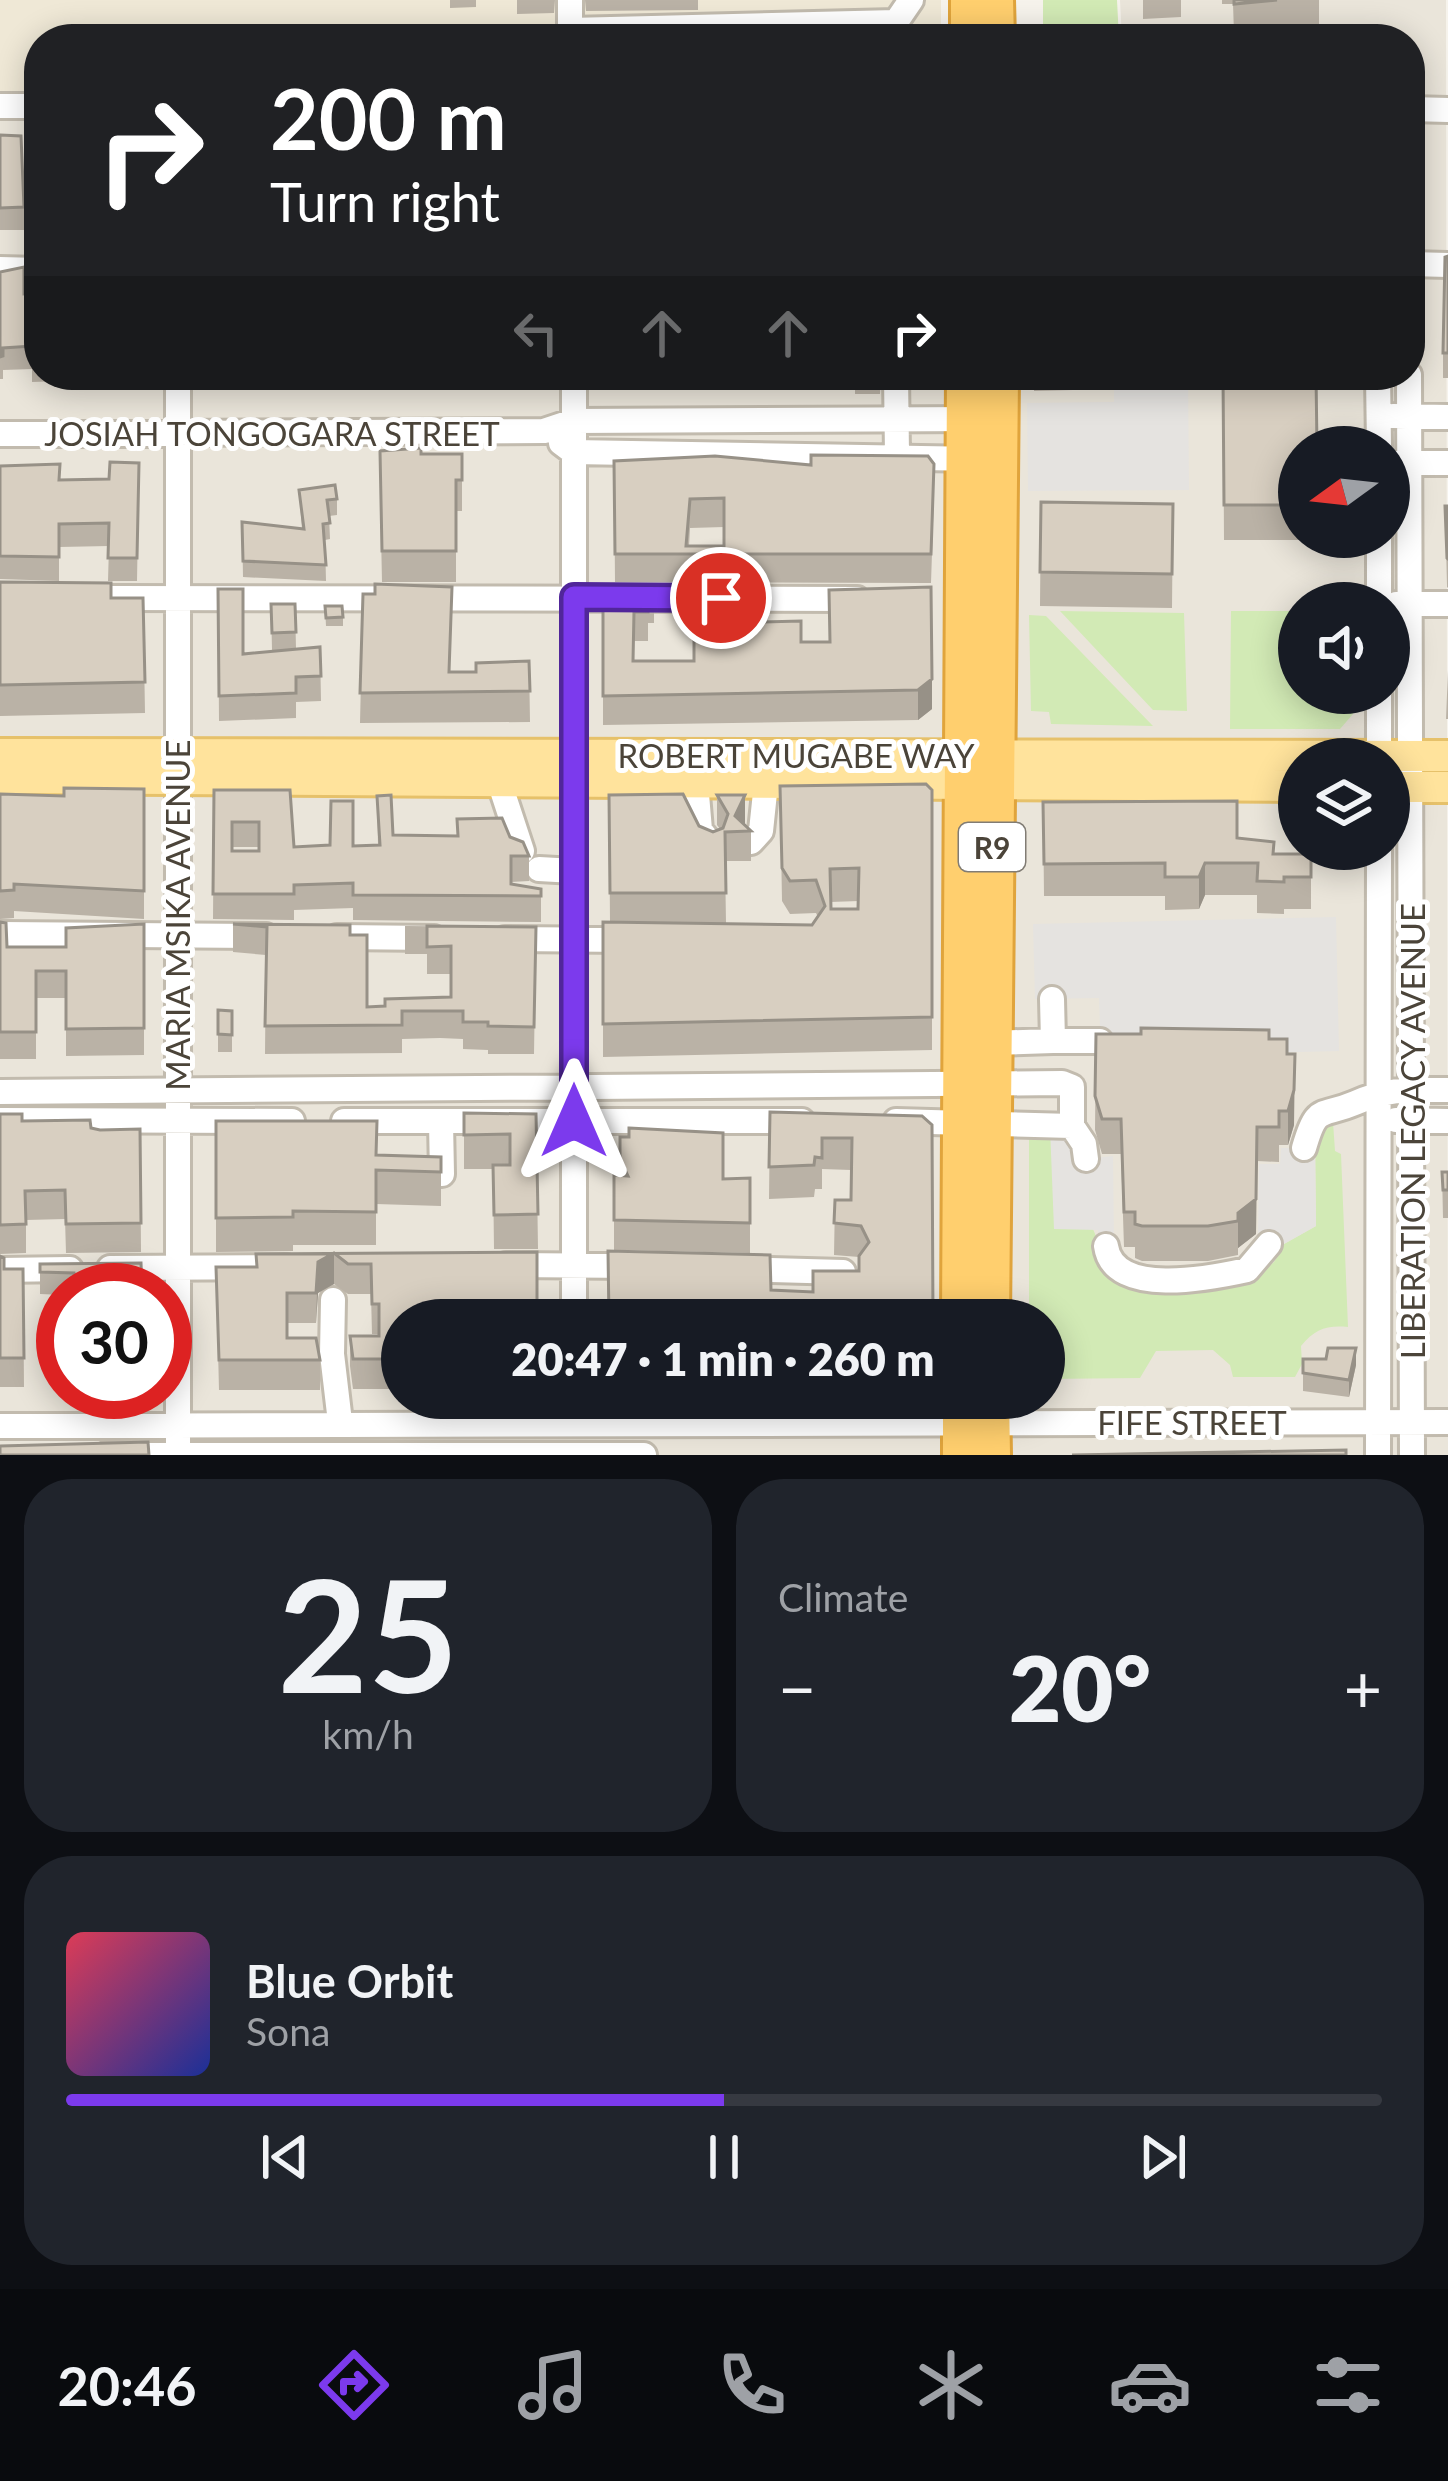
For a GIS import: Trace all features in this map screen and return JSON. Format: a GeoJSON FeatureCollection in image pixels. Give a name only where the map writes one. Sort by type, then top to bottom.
{"type":"FeatureCollection","features":[{"type":"Feature","properties":{"kind":"highway","name":"R9"},"geometry":{"type":"LineString","coordinates":[[961,1299],[975,1104],[982,459],[982,419],[971,390]]}},
{"type":"Feature","properties":{"kind":"highway","name":"R9"},"geometry":{"type":"LineString","coordinates":[[982,419],[994,390]]}},
{"type":"Feature","properties":{"kind":"highway","name":"R9"},"geometry":{"type":"LineString","coordinates":[[978,770],[991,1042],[975,1104],[989,1299]]}},
{"type":"Feature","properties":{"kind":"main road","name":"ROBERT MUGABE WAY"},"geometry":{"type":"LineString","coordinates":[[0,754],[499,781],[574,768],[696,783],[1278,761]]}},
{"type":"Feature","properties":{"kind":"main road","name":"ROBERT MUGABE WAY"},"geometry":{"type":"LineString","coordinates":[[1410,774],[1448,756]]}},
{"type":"Feature","properties":{"kind":"main road","name":"ROBERT MUGABE WAY"},"geometry":{"type":"LineString","coordinates":[[0,778],[176,767],[978,770],[1278,786]]}},
{"type":"Feature","properties":{"kind":"main road","name":"ROBERT MUGABE WAY"},"geometry":{"type":"LineString","coordinates":[[1410,778],[1448,788]]}},
{"type":"Feature","properties":{"kind":"street"},"geometry":{"type":"LineString","coordinates":[[842,24],[896,22],[911,0]]}},
{"type":"Feature","properties":{"kind":"street","name":"MARIA MSIKA AVENUE"},"geometry":{"type":"LineString","coordinates":[[178,390],[179,1263]]}},
{"type":"Feature","properties":{"kind":"street"},"geometry":{"type":"LineString","coordinates":[[574,390],[574,1299]]}},
{"type":"Feature","properties":{"kind":"street"},"geometry":{"type":"LineString","coordinates":[[896,390],[897,454]]}},
{"type":"Feature","properties":{"kind":"street"},"geometry":{"type":"LineString","coordinates":[[1378,390],[1378,426]]}},
{"type":"Feature","properties":{"kind":"street","name":"LIBERATION LEGACY AVENUE"},"geometry":{"type":"LineString","coordinates":[[1407,426],[1409,390]]}},
{"type":"Feature","properties":{"kind":"street"},"geometry":{"type":"LineString","coordinates":[[1378,416],[1448,417]]}},
{"type":"Feature","properties":{"kind":"street","name":"JOSIAH TONGOGARA STREET"},"geometry":{"type":"LineString","coordinates":[[0,434],[544,431],[574,421],[982,419]]}},
{"type":"Feature","properties":{"kind":"street","name":"JOSIAH TONGOGARA STREET"},"geometry":{"type":"LineString","coordinates":[[544,431],[573,452]]}},
{"type":"Feature","properties":{"kind":"street"},"geometry":{"type":"LineString","coordinates":[[573,452],[982,459]]}},
{"type":"Feature","properties":{"kind":"street"},"geometry":{"type":"LineString","coordinates":[[1410,464],[1448,463]]}},
{"type":"Feature","properties":{"kind":"street"},"geometry":{"type":"LineString","coordinates":[[87,598],[891,599]]}},
{"type":"Feature","properties":{"kind":"street"},"geometry":{"type":"LineString","coordinates":[[1410,604],[1448,604]]}},
{"type":"Feature","properties":{"kind":"street"},"geometry":{"type":"LineString","coordinates":[[499,781],[530,860],[574,871]]}},
{"type":"Feature","properties":{"kind":"street"},"geometry":{"type":"LineString","coordinates":[[696,783],[700,830],[712,845]]}},
{"type":"Feature","properties":{"kind":"street"},"geometry":{"type":"LineString","coordinates":[[751,842],[761,831],[766,783]]}},
{"type":"Feature","properties":{"kind":"street","name":"LIBERATION LEGACY AVENUE"},"geometry":{"type":"LineString","coordinates":[[1378,870],[1378,1455]]}},
{"type":"Feature","properties":{"kind":"street","name":"LIBERATION LEGACY AVENUE"},"geometry":{"type":"LineString","coordinates":[[1406,870],[1412,1455]]}},
{"type":"Feature","properties":{"kind":"street"},"geometry":{"type":"LineString","coordinates":[[0,934],[657,940]]}},
{"type":"Feature","properties":{"kind":"street"},"geometry":{"type":"LineString","coordinates":[[1052,999],[1053,1041]]}},
{"type":"Feature","properties":{"kind":"street"},"geometry":{"type":"LineString","coordinates":[[991,1042],[1100,1041]]}},
{"type":"Feature","properties":{"kind":"street"},"geometry":{"type":"LineString","coordinates":[[0,1092],[574,1084],[975,1104],[1072,1126]]}},
{"type":"Feature","properties":{"kind":"street"},"geometry":{"type":"LineString","coordinates":[[873,1121],[1069,1084],[1072,1126],[1084,1144],[1086,1159]]}},
{"type":"Feature","properties":{"kind":"street"},"geometry":{"type":"LineString","coordinates":[[1304,1148],[1322,1110],[1350,1106],[1378,1090],[1448,1090]]}},
{"type":"Feature","properties":{"kind":"street"},"geometry":{"type":"LineString","coordinates":[[1350,1106],[1378,1120],[1448,1120]]}},
{"type":"Feature","properties":{"kind":"street"},"geometry":{"type":"LineString","coordinates":[[0,1120],[825,1121]]}},
{"type":"Feature","properties":{"kind":"street"},"geometry":{"type":"LineString","coordinates":[[402,1174],[442,1174],[441,1122]]}},
{"type":"Feature","properties":{"kind":"street"},"geometry":{"type":"LineString","coordinates":[[1106,1246],[1108,1259],[1121,1272],[1142,1279],[1247,1270],[1270,1244]]}},
{"type":"Feature","properties":{"kind":"street"},"geometry":{"type":"LineString","coordinates":[[478,1265],[667,1267]]}},
{"type":"Feature","properties":{"kind":"street"},"geometry":{"type":"LineString","coordinates":[[192,1268],[317,1267]]}},
{"type":"Feature","properties":{"kind":"street"},"geometry":{"type":"LineString","coordinates":[[713,1268],[853,1272]]}},
{"type":"Feature","properties":{"kind":"street"},"geometry":{"type":"LineString","coordinates":[[0,1270],[36,1270]]}},
{"type":"Feature","properties":{"kind":"street"},"geometry":{"type":"LineString","coordinates":[[333,1300],[332,1354],[340,1422]]}},
{"type":"Feature","properties":{"kind":"street","name":"MARIA MSIKA AVENUE"},"geometry":{"type":"LineString","coordinates":[[178,1455],[179,1419]]}},
{"type":"Feature","properties":{"kind":"street","name":"FIFE STREET"},"geometry":{"type":"LineString","coordinates":[[0,1426],[398,1419]]}},
{"type":"Feature","properties":{"kind":"street"},"geometry":{"type":"LineString","coordinates":[[574,1419],[574,1455]]}},
{"type":"Feature","properties":{"kind":"street","name":"FIFE STREET"},"geometry":{"type":"LineString","coordinates":[[815,1419],[976,1425],[1448,1422]]}},
{"type":"Feature","properties":{"kind":"street"},"geometry":{"type":"LineString","coordinates":[[106,1455],[644,1455]]}},
{"type":"Feature","properties":{"kind":"shaded area"},"geometry":{"type":"Polygon","coordinates":[[[0,0],[941,0],[941,24],[24,24],[24,97],[0,98],[0,0]]]}},
{"type":"Feature","properties":{"kind":"shaded area"},"geometry":{"type":"Polygon","coordinates":[[[1120,0],[1446,0],[1448,1455],[0,1455],[0,114],[24,114],[24,390],[1425,390],[1425,24],[1121,24],[1120,0]]]}},
{"type":"Feature","properties":{"kind":"shaded area"},"geometry":{"type":"Polygon","coordinates":[[[1114,390],[1188,390],[1189,490],[1028,491],[1027,403],[1114,402],[1114,390]]]}},
{"type":"Feature","properties":{"kind":"shaded area"},"geometry":{"type":"Polygon","coordinates":[[[1336,917],[1339,1051],[1101,1057],[1099,998],[1035,999],[1033,924],[1336,917]]]}},
{"type":"Feature","properties":{"kind":"shaded area"},"geometry":{"type":"Polygon","coordinates":[[[1084,1125],[1086,1159],[1113,1156],[1114,1246],[1098,1246],[1098,1230],[1054,1229],[1050,1127],[1084,1125]]]}},
{"type":"Feature","properties":{"kind":"shaded area"},"geometry":{"type":"Polygon","coordinates":[[[1281,1148],[1315,1148],[1316,1226],[1284,1244],[1258,1244],[1259,1164],[1280,1164],[1281,1148]]]}},
{"type":"Feature","properties":{"kind":"green space"},"geometry":{"type":"Polygon","coordinates":[[[1043,0],[1117,0],[1118,24],[1043,24],[1043,0]]]}},
{"type":"Feature","properties":{"kind":"green space"},"geometry":{"type":"Polygon","coordinates":[[[1060,611],[1184,613],[1187,711],[1153,710],[1060,611]]]}},
{"type":"Feature","properties":{"kind":"green space"},"geometry":{"type":"Polygon","coordinates":[[[1231,611],[1278,611],[1278,714],[1353,714],[1340,729],[1230,729],[1231,611]]]}},
{"type":"Feature","properties":{"kind":"green space"},"geometry":{"type":"Polygon","coordinates":[[[1029,615],[1046,616],[1153,726],[1051,724],[1049,712],[1031,711],[1029,615]]]}},
{"type":"Feature","properties":{"kind":"green space"},"geometry":{"type":"Polygon","coordinates":[[[1315,1122],[1333,1122],[1335,1151],[1341,1154],[1348,1327],[1322,1329],[1306,1340],[1295,1377],[1233,1377],[1230,1365],[1213,1350],[1156,1351],[1140,1378],[1065,1379],[1065,1299],[1029,1299],[1029,1128],[1050,1127],[1114,1279],[1143,1283],[1252,1278],[1274,1262],[1284,1244],[1316,1226],[1315,1122]]]}},
{"type":"Feature","properties":{"kind":"building"},"geometry":{"type":"Polygon","coordinates":[[[0,135],[21,136],[24,207],[0,208],[0,135]]]}},
{"type":"Feature","properties":{"kind":"building"},"geometry":{"type":"Polygon","coordinates":[[[1445,257],[1448,353],[1443,353],[1445,257]]]}},
{"type":"Feature","properties":{"kind":"building"},"geometry":{"type":"Polygon","coordinates":[[[24,267],[24,347],[3,348],[0,357],[0,272],[24,267]]]}},
{"type":"Feature","properties":{"kind":"building"},"geometry":{"type":"Polygon","coordinates":[[[1223,390],[1316,390],[1317,426],[1278,426],[1278,505],[1224,505],[1223,390]]]}},
{"type":"Feature","properties":{"kind":"building"},"geometry":{"type":"Polygon","coordinates":[[[421,448],[421,454],[462,454],[462,480],[456,480],[456,551],[382,551],[380,451],[421,448]]]}},
{"type":"Feature","properties":{"kind":"building"},"geometry":{"type":"Polygon","coordinates":[[[811,455],[928,456],[934,464],[931,554],[615,554],[614,461],[715,456],[811,465],[811,455]],[[724,498],[690,499],[686,546],[724,546],[724,498]]]}},
{"type":"Feature","properties":{"kind":"building"},"geometry":{"type":"Polygon","coordinates":[[[110,462],[139,463],[137,558],[108,558],[109,523],[59,524],[59,557],[0,556],[0,466],[60,464],[59,480],[109,479],[110,462]]]}},
{"type":"Feature","properties":{"kind":"building"},"geometry":{"type":"Polygon","coordinates":[[[335,485],[337,499],[327,500],[330,523],[323,524],[326,565],[243,561],[242,522],[304,529],[299,490],[335,485]]]}},
{"type":"Feature","properties":{"kind":"building"},"geometry":{"type":"Polygon","coordinates":[[[1041,502],[1173,504],[1172,574],[1040,572],[1041,502]]]}},
{"type":"Feature","properties":{"kind":"building"},"geometry":{"type":"Polygon","coordinates":[[[1448,506],[1448,559],[1447,558],[1448,506]]]}},
{"type":"Feature","properties":{"kind":"building"},"geometry":{"type":"Polygon","coordinates":[[[0,582],[111,583],[111,598],[143,598],[145,682],[0,685],[0,582]]]}},
{"type":"Feature","properties":{"kind":"building"},"geometry":{"type":"Polygon","coordinates":[[[375,584],[452,587],[449,672],[476,672],[476,663],[529,661],[530,691],[360,693],[363,594],[375,594],[375,584]]]}},
{"type":"Feature","properties":{"kind":"building"},"geometry":{"type":"Polygon","coordinates":[[[603,586],[654,586],[654,593],[648,593],[648,612],[634,612],[633,661],[694,661],[694,586],[760,586],[760,622],[801,621],[801,642],[830,642],[829,590],[931,587],[932,679],[918,690],[603,696],[603,586]]]}},
{"type":"Feature","properties":{"kind":"building"},"geometry":{"type":"Polygon","coordinates":[[[218,589],[243,589],[243,654],[320,647],[321,676],[296,677],[296,693],[219,696],[218,589]]]}},
{"type":"Feature","properties":{"kind":"building"},"geometry":{"type":"Polygon","coordinates":[[[271,604],[295,604],[296,632],[272,633],[271,604]]]}},
{"type":"Feature","properties":{"kind":"building"},"geometry":{"type":"Polygon","coordinates":[[[325,606],[342,606],[343,617],[326,618],[325,606]]]}},
{"type":"Feature","properties":{"kind":"building"},"geometry":{"type":"Polygon","coordinates":[[[926,784],[932,790],[932,1017],[603,1024],[603,922],[812,925],[825,906],[816,880],[790,881],[782,868],[780,786],[926,784]],[[859,868],[830,869],[831,909],[858,909],[859,868]]]}},
{"type":"Feature","properties":{"kind":"building"},"geometry":{"type":"Polygon","coordinates":[[[64,788],[144,789],[144,891],[14,884],[14,890],[0,891],[0,794],[64,796],[64,788]]]}},
{"type":"Feature","properties":{"kind":"building"},"geometry":{"type":"Polygon","coordinates":[[[214,790],[290,790],[294,847],[330,845],[331,801],[353,801],[353,846],[380,845],[377,796],[391,795],[393,835],[458,836],[457,819],[502,818],[510,837],[523,842],[529,856],[511,856],[511,884],[541,889],[541,896],[353,895],[353,883],[294,885],[294,894],[213,894],[214,790]],[[232,822],[232,851],[259,851],[259,822],[232,822]]]}},
{"type":"Feature","properties":{"kind":"building"},"geometry":{"type":"Polygon","coordinates":[[[683,794],[699,826],[713,832],[723,828],[728,814],[717,795],[745,795],[735,816],[751,831],[725,832],[726,893],[610,893],[609,795],[683,794]]]}},
{"type":"Feature","properties":{"kind":"building"},"geometry":{"type":"Polygon","coordinates":[[[1237,801],[1237,838],[1274,842],[1278,870],[1311,870],[1311,877],[1257,881],[1258,863],[1205,863],[1199,877],[1165,877],[1165,863],[1044,864],[1043,802],[1237,801]]]}},
{"type":"Feature","properties":{"kind":"building"},"geometry":{"type":"Polygon","coordinates":[[[0,922],[6,923],[7,947],[66,947],[66,928],[144,924],[144,1028],[66,1029],[66,971],[36,971],[36,1032],[0,1032],[0,922]]]}},
{"type":"Feature","properties":{"kind":"building"},"geometry":{"type":"Polygon","coordinates":[[[233,924],[350,925],[350,935],[367,935],[367,1007],[385,1006],[385,999],[451,997],[451,946],[427,947],[427,926],[536,927],[534,1027],[463,1022],[463,1011],[402,1011],[402,1025],[265,1026],[267,927],[233,924]]]}},
{"type":"Feature","properties":{"kind":"building"},"geometry":{"type":"Polygon","coordinates":[[[218,1010],[232,1011],[232,1035],[218,1034],[218,1010]]]}},
{"type":"Feature","properties":{"kind":"building"},"geometry":{"type":"Polygon","coordinates":[[[1141,1028],[1269,1030],[1269,1039],[1287,1039],[1287,1054],[1295,1054],[1288,1111],[1279,1111],[1279,1127],[1257,1127],[1256,1199],[1238,1213],[1238,1221],[1142,1226],[1135,1224],[1135,1212],[1124,1212],[1121,1119],[1102,1119],[1095,1096],[1096,1034],[1141,1034],[1141,1028]]]}},
{"type":"Feature","properties":{"kind":"building"},"geometry":{"type":"Polygon","coordinates":[[[770,1112],[922,1116],[932,1125],[933,1299],[609,1299],[608,1251],[770,1255],[771,1290],[813,1292],[813,1271],[859,1271],[859,1256],[869,1242],[861,1226],[834,1223],[835,1200],[851,1200],[852,1138],[822,1138],[822,1158],[815,1157],[814,1165],[769,1167],[770,1112]]]}},
{"type":"Feature","properties":{"kind":"building"},"geometry":{"type":"Polygon","coordinates":[[[464,1113],[536,1114],[538,1214],[494,1215],[493,1165],[510,1165],[510,1134],[464,1135],[464,1113]]]}},
{"type":"Feature","properties":{"kind":"building"},"geometry":{"type":"Polygon","coordinates":[[[0,1114],[22,1114],[22,1121],[90,1120],[91,1128],[100,1130],[140,1129],[141,1223],[66,1224],[65,1190],[25,1191],[26,1224],[0,1225],[0,1114]]]}},
{"type":"Feature","properties":{"kind":"building"},"geometry":{"type":"Polygon","coordinates":[[[216,1121],[377,1121],[376,1155],[441,1157],[441,1172],[376,1170],[376,1212],[293,1211],[293,1217],[216,1218],[216,1121]]]}},
{"type":"Feature","properties":{"kind":"building"},"geometry":{"type":"Polygon","coordinates":[[[629,1128],[723,1133],[723,1179],[750,1178],[750,1223],[614,1220],[614,1175],[628,1176],[620,1159],[620,1137],[629,1137],[629,1128]]]}},
{"type":"Feature","properties":{"kind":"building"},"geometry":{"type":"Polygon","coordinates":[[[1442,1172],[1448,1172],[1448,1190],[1443,1190],[1442,1172]]]}},
{"type":"Feature","properties":{"kind":"building"},"geometry":{"type":"Polygon","coordinates":[[[537,1252],[537,1299],[381,1299],[381,1359],[353,1359],[350,1336],[379,1336],[379,1304],[372,1304],[371,1264],[348,1264],[335,1253],[537,1252]]]}},
{"type":"Feature","properties":{"kind":"building"},"geometry":{"type":"Polygon","coordinates":[[[333,1253],[318,1262],[316,1293],[287,1293],[287,1338],[316,1338],[320,1360],[219,1360],[216,1267],[257,1267],[256,1254],[333,1253]]]}},
{"type":"Feature","properties":{"kind":"building"},"geometry":{"type":"Polygon","coordinates":[[[0,1256],[4,1269],[23,1269],[24,1358],[0,1358],[0,1256]]]}},
{"type":"Feature","properties":{"kind":"building"},"geometry":{"type":"Polygon","coordinates":[[[1328,1348],[1356,1348],[1349,1380],[1303,1373],[1303,1359],[1326,1359],[1328,1348]]]}},
{"type":"Feature","properties":{"kind":"building"},"geometry":{"type":"Polygon","coordinates":[[[148,1442],[149,1455],[0,1455],[0,1446],[148,1442]]]}},
{"type":"Feature","properties":{"kind":"building"},"geometry":{"type":"Polygon","coordinates":[[[1346,1450],[1346,1455],[1072,1455],[1346,1450]]]}},
{"type":"Feature","properties":{"kind":"route"},"geometry":{"type":"LineString","coordinates":[[574,1121],[574,597],[721,598]]}}]}
